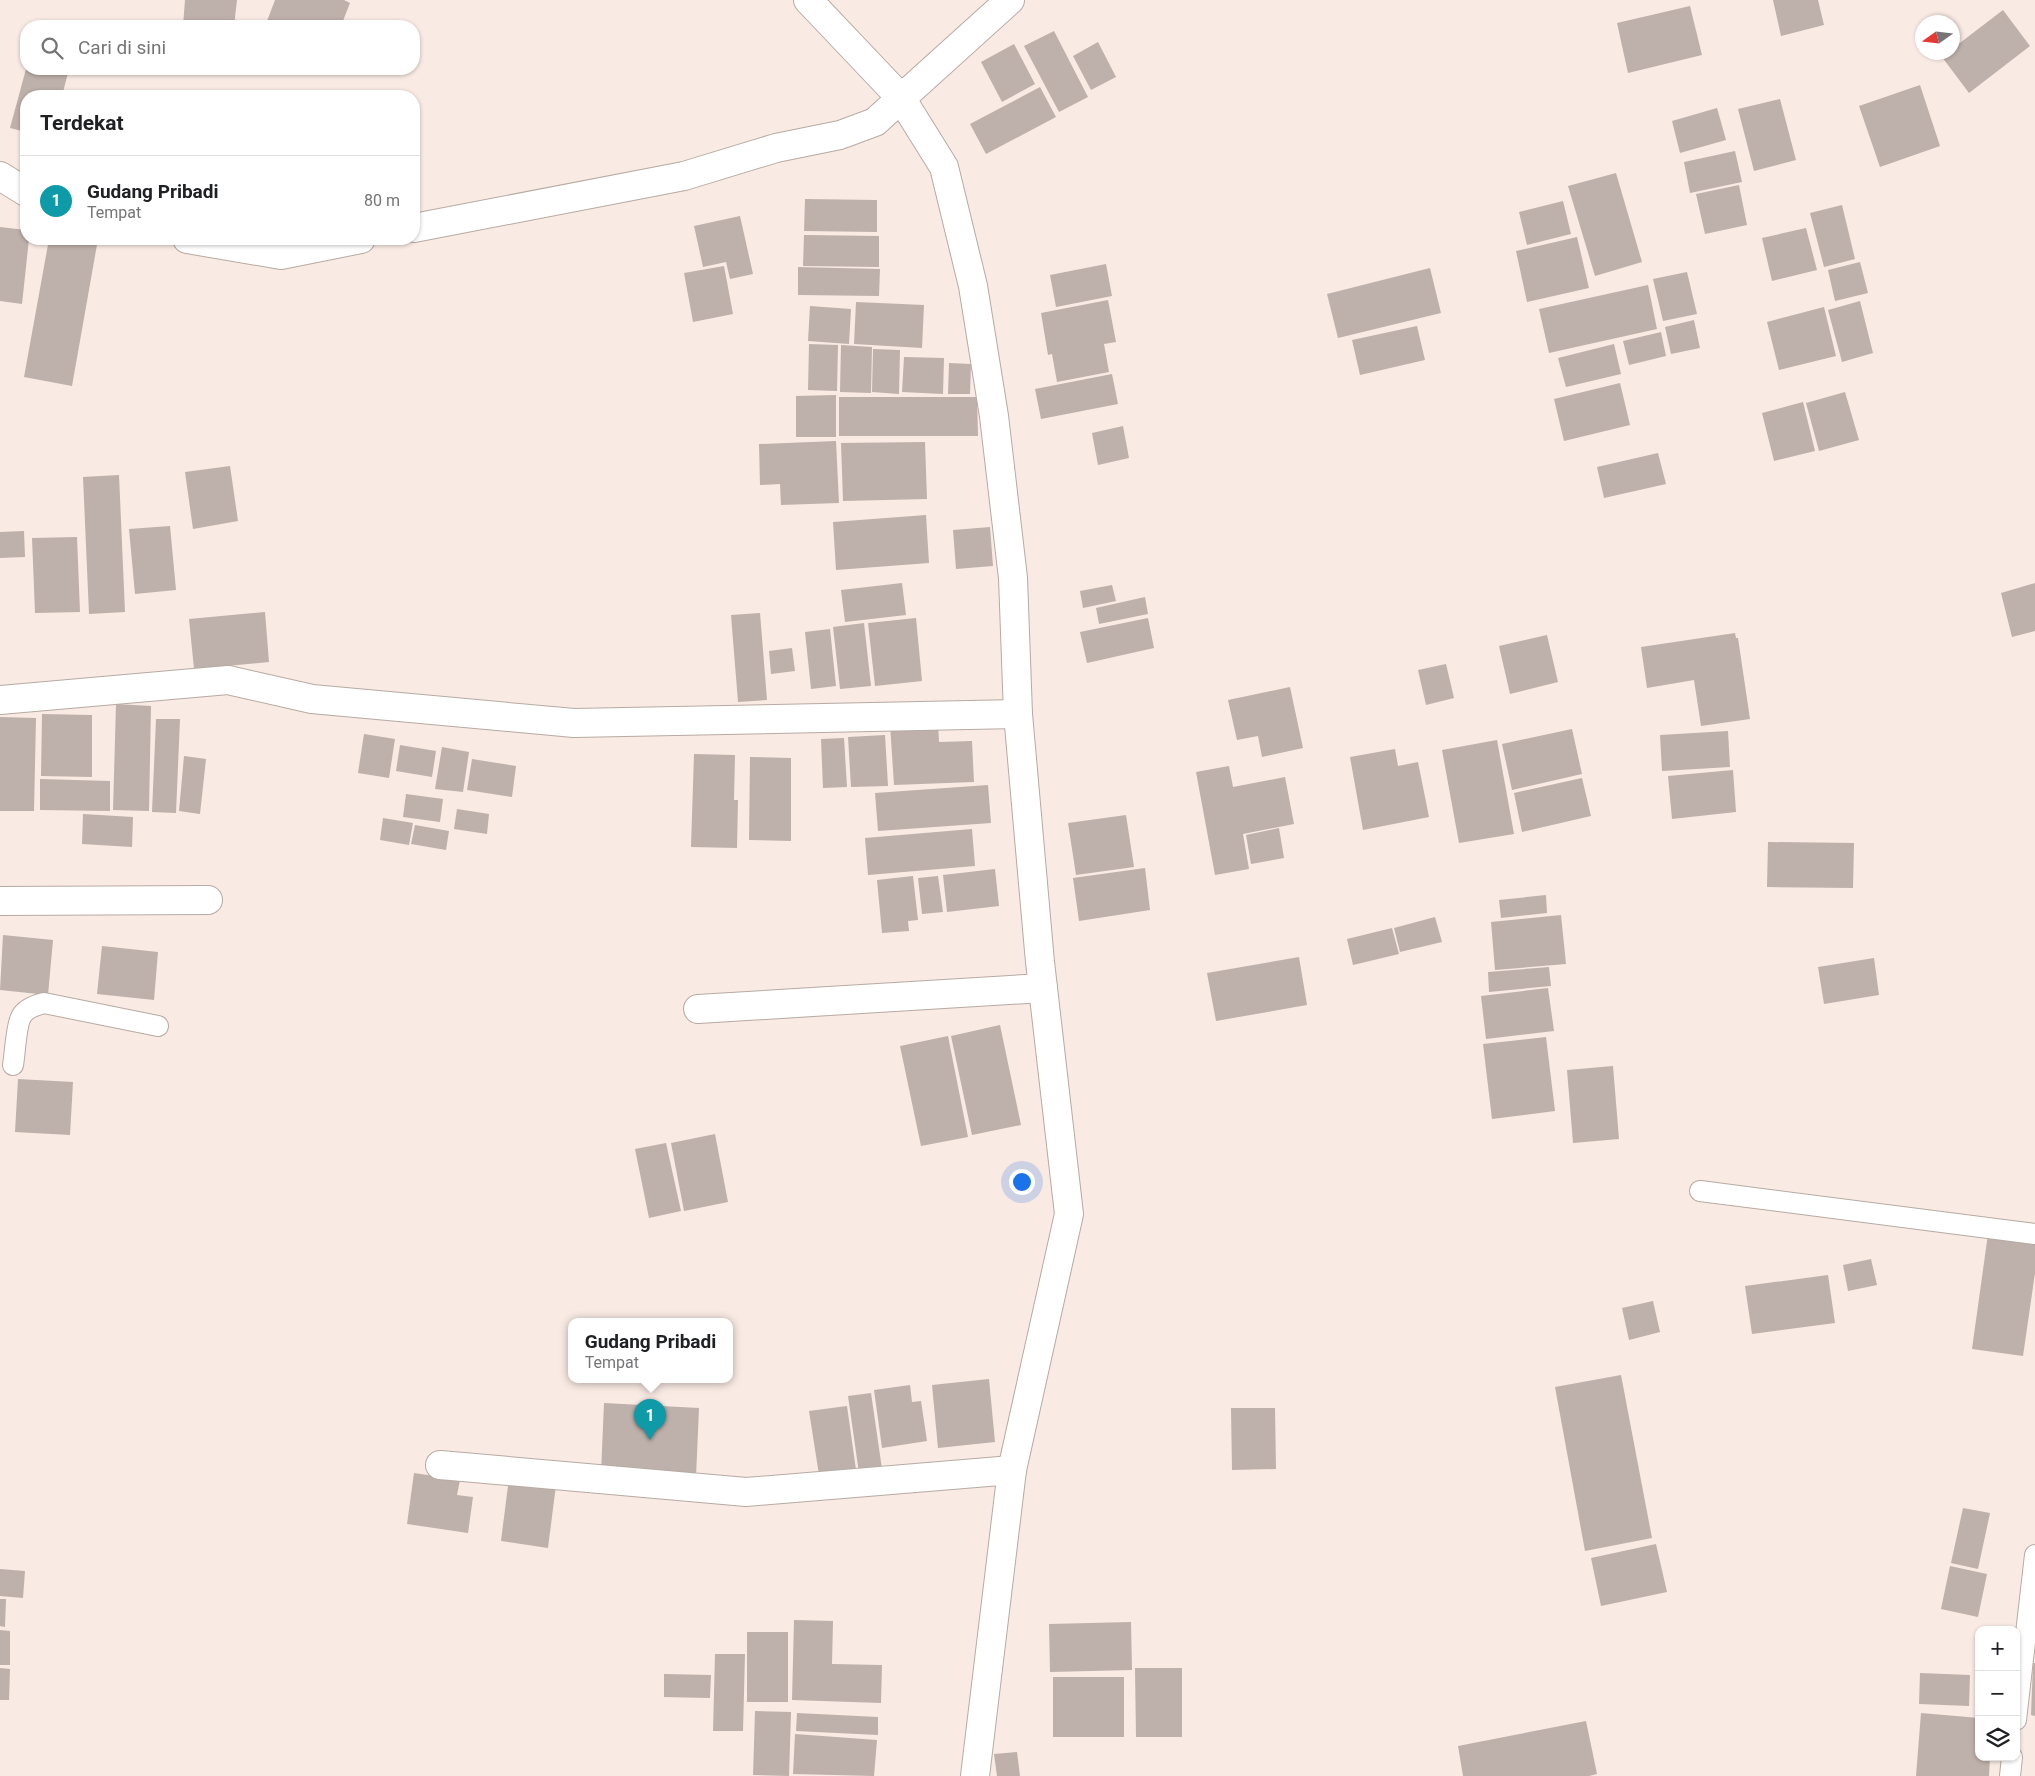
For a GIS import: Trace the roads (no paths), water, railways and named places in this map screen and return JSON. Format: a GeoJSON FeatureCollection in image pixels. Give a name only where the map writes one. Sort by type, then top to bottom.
{"type":"FeatureCollection","features":[{"type":"Feature","properties":{"kind":"street"},"geometry":{"type":"LineString","coordinates":[[808,0],[901,98],[944,167],[973,286],[994,416],[1013,578],[1018,714],[1043,988],[1069,1214],[1012,1470],[975,1776]]}},
{"type":"Feature","properties":{"kind":"street"},"geometry":{"type":"LineString","coordinates":[[420,227],[684,176],[776,148],[840,135],[876,122],[1010,0]]}},
{"type":"Feature","properties":{"kind":"street"},"geometry":{"type":"LineString","coordinates":[[0,176],[20,188]]}},
{"type":"Feature","properties":{"kind":"street"},"geometry":{"type":"LineString","coordinates":[[222,245],[281,255],[332,245]]}},
{"type":"Feature","properties":{"kind":"street"},"geometry":{"type":"LineString","coordinates":[[0,700],[228,680],[312,699],[574,723],[1018,714]]}},
{"type":"Feature","properties":{"kind":"street"},"geometry":{"type":"LineString","coordinates":[[0,901],[208,900]]}},
{"type":"Feature","properties":{"kind":"street"},"geometry":{"type":"LineString","coordinates":[[698,1009],[1043,988]]}},
{"type":"Feature","properties":{"kind":"street"},"geometry":{"type":"LineString","coordinates":[[440,1465],[746,1492],[1012,1470]]}},
{"type":"Feature","properties":{"kind":"lane"},"geometry":{"type":"LineString","coordinates":[[13,1065],[20,1017],[26,1010],[44,1003],[158,1026]]}},
{"type":"Feature","properties":{"kind":"lane"},"geometry":{"type":"LineString","coordinates":[[1700,1191],[2035,1234]]}},
{"type":"Feature","properties":{"kind":"lane"},"geometry":{"type":"LineString","coordinates":[[2016,1716],[2035,1555]]}},
{"type":"Feature","properties":{"kind":"lane"},"geometry":{"type":"LineString","coordinates":[[2010,1776],[2012,1761]]}},
{"type":"Feature","properties":{"kind":"place","name":"Gudang Pribadi"},"geometry":{"type":"Point","coordinates":[650,1440]}}]}
